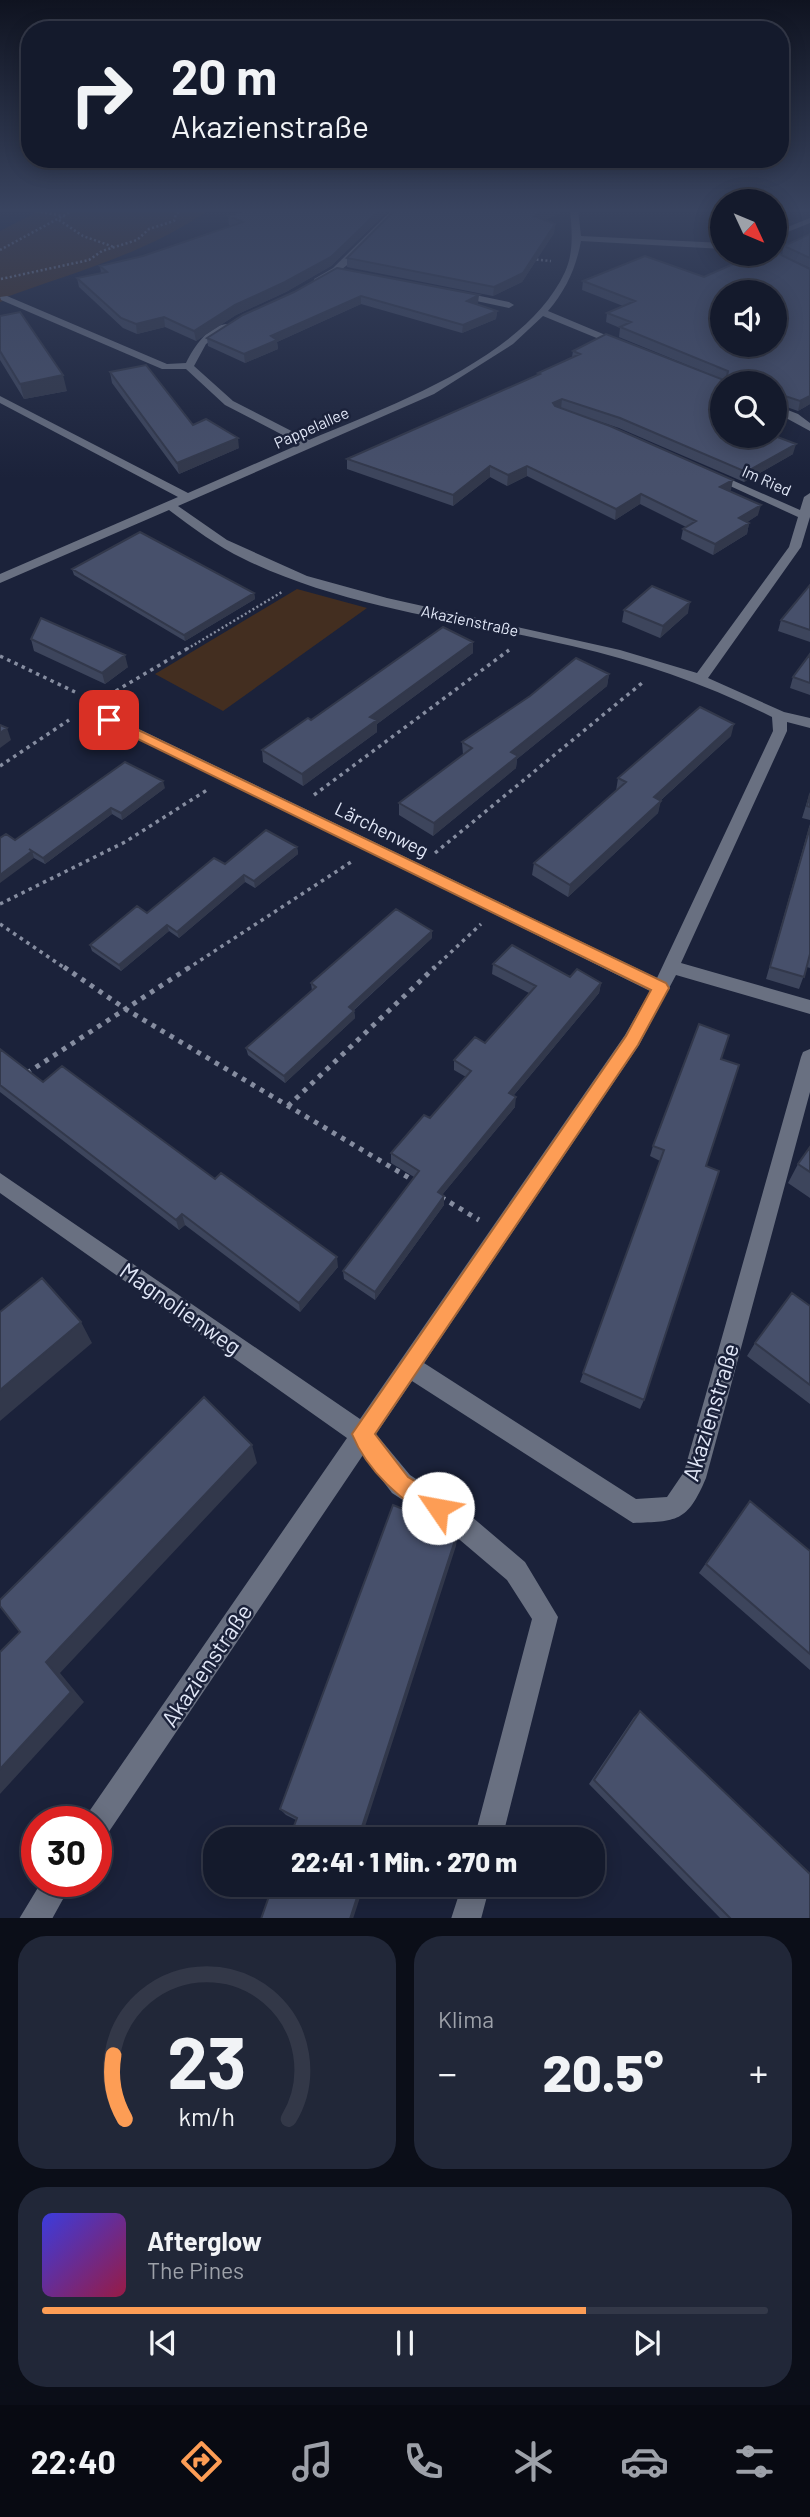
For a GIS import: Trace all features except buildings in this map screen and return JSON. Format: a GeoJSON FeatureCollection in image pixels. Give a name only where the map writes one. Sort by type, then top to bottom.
{"type":"FeatureCollection","features":[{"type":"Feature","properties":{"kind":"street"},"geometry":{"type":"LineString","coordinates":[[5,299],[166,367],[189,366]]}},
{"type":"Feature","properties":{"kind":"street"},"geometry":{"type":"LineString","coordinates":[[478,299],[509,305]]}},
{"type":"Feature","properties":{"kind":"street","name":"Pappelallee"},"geometry":{"type":"LineString","coordinates":[[0,579],[430,392],[510,342],[543,313],[553,299]]}},
{"type":"Feature","properties":{"kind":"street"},"geometry":{"type":"LineString","coordinates":[[543,313],[633,349]]}},
{"type":"Feature","properties":{"kind":"street"},"geometry":{"type":"LineString","coordinates":[[189,366],[202,342],[240,318]]}},
{"type":"Feature","properties":{"kind":"street"},"geometry":{"type":"LineString","coordinates":[[189,366],[204,387],[235,408],[310,445]]}},
{"type":"Feature","properties":{"kind":"street"},"geometry":{"type":"LineString","coordinates":[[0,399],[189,498]]}},
{"type":"Feature","properties":{"kind":"street"},"geometry":{"type":"LineString","coordinates":[[787,413],[810,428]]}},
{"type":"Feature","properties":{"kind":"street","name":"Im Ried"},"geometry":{"type":"LineString","coordinates":[[703,471],[805,516]]}},
{"type":"Feature","properties":{"kind":"street","name":"Im Ried"},"geometry":{"type":"LineString","coordinates":[[701,678],[795,547],[810,497]]}},
{"type":"Feature","properties":{"kind":"street","name":"Akazienstraße"},"geometry":{"type":"LineString","coordinates":[[171,506],[222,543],[303,579],[385,601],[532,633],[701,678],[779,715],[810,723]]}},
{"type":"Feature","properties":{"kind":"street","name":"Lärchenweg"},"geometry":{"type":"LineString","coordinates":[[86,709],[660,988]]}},
{"type":"Feature","properties":{"kind":"street","name":"Akazienstraße"},"geometry":{"type":"LineString","coordinates":[[110,1806],[632,1040],[660,988],[771,754],[780,731],[779,715]]}},
{"type":"Feature","properties":{"kind":"street"},"geometry":{"type":"LineString","coordinates":[[669,966],[810,1007]]}},
{"type":"Feature","properties":{"kind":"street","name":"Akazienstraße"},"geometry":{"type":"LineString","coordinates":[[410,1367],[633,1511],[673,1509],[694,1478],[810,1057]]}},
{"type":"Feature","properties":{"kind":"street","name":"Magnolienweg"},"geometry":{"type":"LineString","coordinates":[[0,1182],[362,1434]]}},
{"type":"Feature","properties":{"kind":"street"},"geometry":{"type":"LineString","coordinates":[[362,1434],[401,1484],[456,1520],[516,1571],[545,1617],[491,1827]]}},
{"type":"Feature","properties":{"kind":"street"},"geometry":{"type":"LineString","coordinates":[[35,1918],[48,1897]]}},
{"type":"Feature","properties":{"kind":"street"},"geometry":{"type":"LineString","coordinates":[[466,1918],[472,1897]]}},
{"type":"Feature","properties":{"kind":"path"},"geometry":{"type":"LineString","coordinates":[[0,765],[86,709],[303,579]]}},
{"type":"Feature","properties":{"kind":"path"},"geometry":{"type":"LineString","coordinates":[[294,810],[532,633]]}},
{"type":"Feature","properties":{"kind":"path"},"geometry":{"type":"LineString","coordinates":[[0,656],[92,701],[86,709]]}},
{"type":"Feature","properties":{"kind":"path"},"geometry":{"type":"LineString","coordinates":[[415,869],[662,667]]}},
{"type":"Feature","properties":{"kind":"path"},"geometry":{"type":"LineString","coordinates":[[0,904],[125,842],[226,777]]}},
{"type":"Feature","properties":{"kind":"path"},"geometry":{"type":"LineString","coordinates":[[23,1076],[372,848]]}},
{"type":"Feature","properties":{"kind":"path"},"geometry":{"type":"LineString","coordinates":[[288,1107],[498,909]]}},
{"type":"Feature","properties":{"kind":"path"},"geometry":{"type":"LineString","coordinates":[[0,924],[127,1010],[418,1184]]}},
{"type":"Feature","properties":{"kind":"path"},"geometry":{"type":"LineString","coordinates":[[430,1191],[500,1233]]}},
{"type":"Feature","properties":{"kind":"shaded area"},"geometry":{"type":"Polygon","coordinates":[[[297,589],[367,608],[223,711],[155,674],[297,589]]]}},
{"type":"Feature","properties":{"kind":"route"},"geometry":{"type":"LineString","coordinates":[[109,720],[660,988],[632,1040],[362,1434],[401,1484],[438,1508]]}}]}
